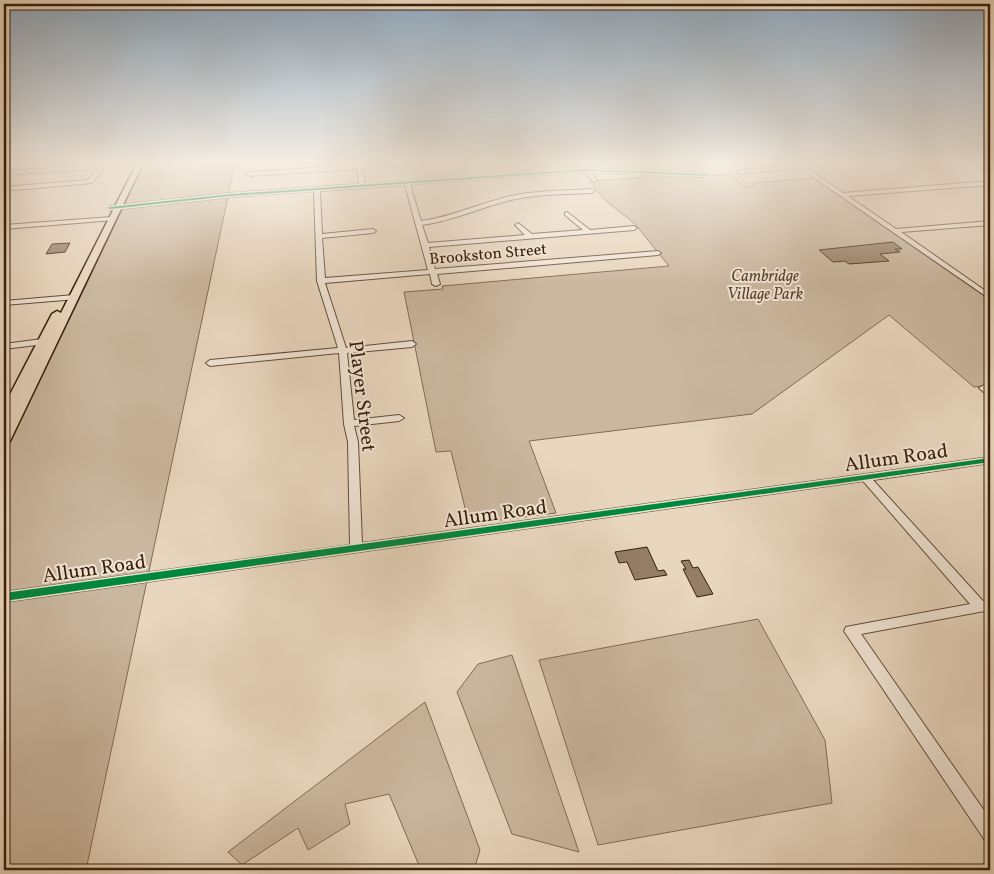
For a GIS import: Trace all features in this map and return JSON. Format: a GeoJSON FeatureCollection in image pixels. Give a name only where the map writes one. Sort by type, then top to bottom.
{"type":"FeatureCollection","features":[{"type":"Feature","properties":{"kind":"main road"},"geometry":{"type":"LineString","coordinates":[[4,441],[20,396],[116,204]]}},
{"type":"Feature","properties":{"kind":"main road"},"geometry":{"type":"LineString","coordinates":[[4,417],[20,396]]}},
{"type":"Feature","properties":{"kind":"street"},"geometry":{"type":"LineString","coordinates":[[114,208],[152,204]]}},
{"type":"Feature","properties":{"kind":"street","name":"Player Street"},"geometry":{"type":"LineString","coordinates":[[317,204],[321,281],[343,351],[349,424],[353,442],[356,549]]}},
{"type":"Feature","properties":{"kind":"street"},"geometry":{"type":"LineString","coordinates":[[413,204],[436,284]]}},
{"type":"Feature","properties":{"kind":"street"},"geometry":{"type":"LineString","coordinates":[[419,223],[446,220],[491,204]]}},
{"type":"Feature","properties":{"kind":"street"},"geometry":{"type":"LineString","coordinates":[[855,204],[990,297]]}},
{"type":"Feature","properties":{"kind":"street"},"geometry":{"type":"LineString","coordinates":[[567,214],[588,232]]}},
{"type":"Feature","properties":{"kind":"street"},"geometry":{"type":"LineString","coordinates":[[4,227],[108,219]]}},
{"type":"Feature","properties":{"kind":"street"},"geometry":{"type":"LineString","coordinates":[[894,231],[990,223]]}},
{"type":"Feature","properties":{"kind":"street"},"geometry":{"type":"LineString","coordinates":[[977,224],[990,232]]}},
{"type":"Feature","properties":{"kind":"street"},"geometry":{"type":"LineString","coordinates":[[518,225],[531,236]]}},
{"type":"Feature","properties":{"kind":"street"},"geometry":{"type":"LineString","coordinates":[[425,245],[634,228]]}},
{"type":"Feature","properties":{"kind":"street"},"geometry":{"type":"LineString","coordinates":[[318,236],[374,231]]}},
{"type":"Feature","properties":{"kind":"street","name":"Brookston Street"},"geometry":{"type":"LineString","coordinates":[[321,281],[658,253]]}},
{"type":"Feature","properties":{"kind":"street"},"geometry":{"type":"LineString","coordinates":[[4,303],[70,297]]}},
{"type":"Feature","properties":{"kind":"street"},"geometry":{"type":"LineString","coordinates":[[4,347],[48,341]]}},
{"type":"Feature","properties":{"kind":"street"},"geometry":{"type":"LineString","coordinates":[[210,363],[412,344]]}},
{"type":"Feature","properties":{"kind":"street"},"geometry":{"type":"LineString","coordinates":[[349,424],[400,418]]}},
{"type":"Feature","properties":{"kind":"street","name":"Allum Road"},"geometry":{"type":"LineString","coordinates":[[4,597],[990,460]]}},
{"type":"Feature","properties":{"kind":"street"},"geometry":{"type":"LineString","coordinates":[[865,478],[985,606]]}},
{"type":"Feature","properties":{"kind":"street"},"geometry":{"type":"LineString","coordinates":[[985,606],[851,631],[990,833]]}},
{"type":"Feature","properties":{"kind":"green space"},"geometry":{"type":"Polygon","coordinates":[[[124,204],[226,204],[86,870],[4,870],[4,455],[124,204]]]}},
{"type":"Feature","properties":{"kind":"green space","name":"Cambridge Village Park"},"geometry":{"type":"Polygon","coordinates":[[[610,204],[851,204],[990,300],[990,385],[974,387],[889,315],[752,414],[529,441],[556,513],[469,524],[451,451],[436,452],[404,292],[443,289],[442,286],[669,266],[635,224],[610,204]]]}},
{"type":"Feature","properties":{"kind":"green space"},"geometry":{"type":"Polygon","coordinates":[[[758,619],[825,740],[832,803],[598,845],[539,660],[758,619]]]}},
{"type":"Feature","properties":{"kind":"green space"},"geometry":{"type":"Polygon","coordinates":[[[512,655],[579,852],[512,834],[457,692],[478,664],[512,655]]]}},
{"type":"Feature","properties":{"kind":"green space"},"geometry":{"type":"Polygon","coordinates":[[[425,702],[480,850],[474,870],[421,870],[389,794],[345,804],[350,824],[308,850],[298,828],[242,865],[228,852],[425,702]]]}},
{"type":"Feature","properties":{"kind":"building"},"geometry":{"type":"Polygon","coordinates":[[[893,242],[902,249],[895,249],[900,252],[880,254],[889,261],[849,264],[845,261],[833,262],[819,250],[893,242]]]}},
{"type":"Feature","properties":{"kind":"building"},"geometry":{"type":"Polygon","coordinates":[[[70,243],[65,252],[46,254],[52,244],[70,243]]]}},
{"type":"Feature","properties":{"kind":"building"},"geometry":{"type":"Polygon","coordinates":[[[647,547],[658,571],[664,570],[667,575],[635,580],[627,562],[619,563],[615,552],[647,547]]]}},
{"type":"Feature","properties":{"kind":"building"},"geometry":{"type":"Polygon","coordinates":[[[689,560],[693,568],[698,567],[713,594],[697,597],[681,561],[689,560]]]}},
{"type":"Feature","properties":{"kind":"cycle path"},"geometry":{"type":"LineString","coordinates":[[110,208],[149,204]]}},
{"type":"Feature","properties":{"kind":"cycle path"},"geometry":{"type":"LineString","coordinates":[[4,597],[990,460]]}}]}
